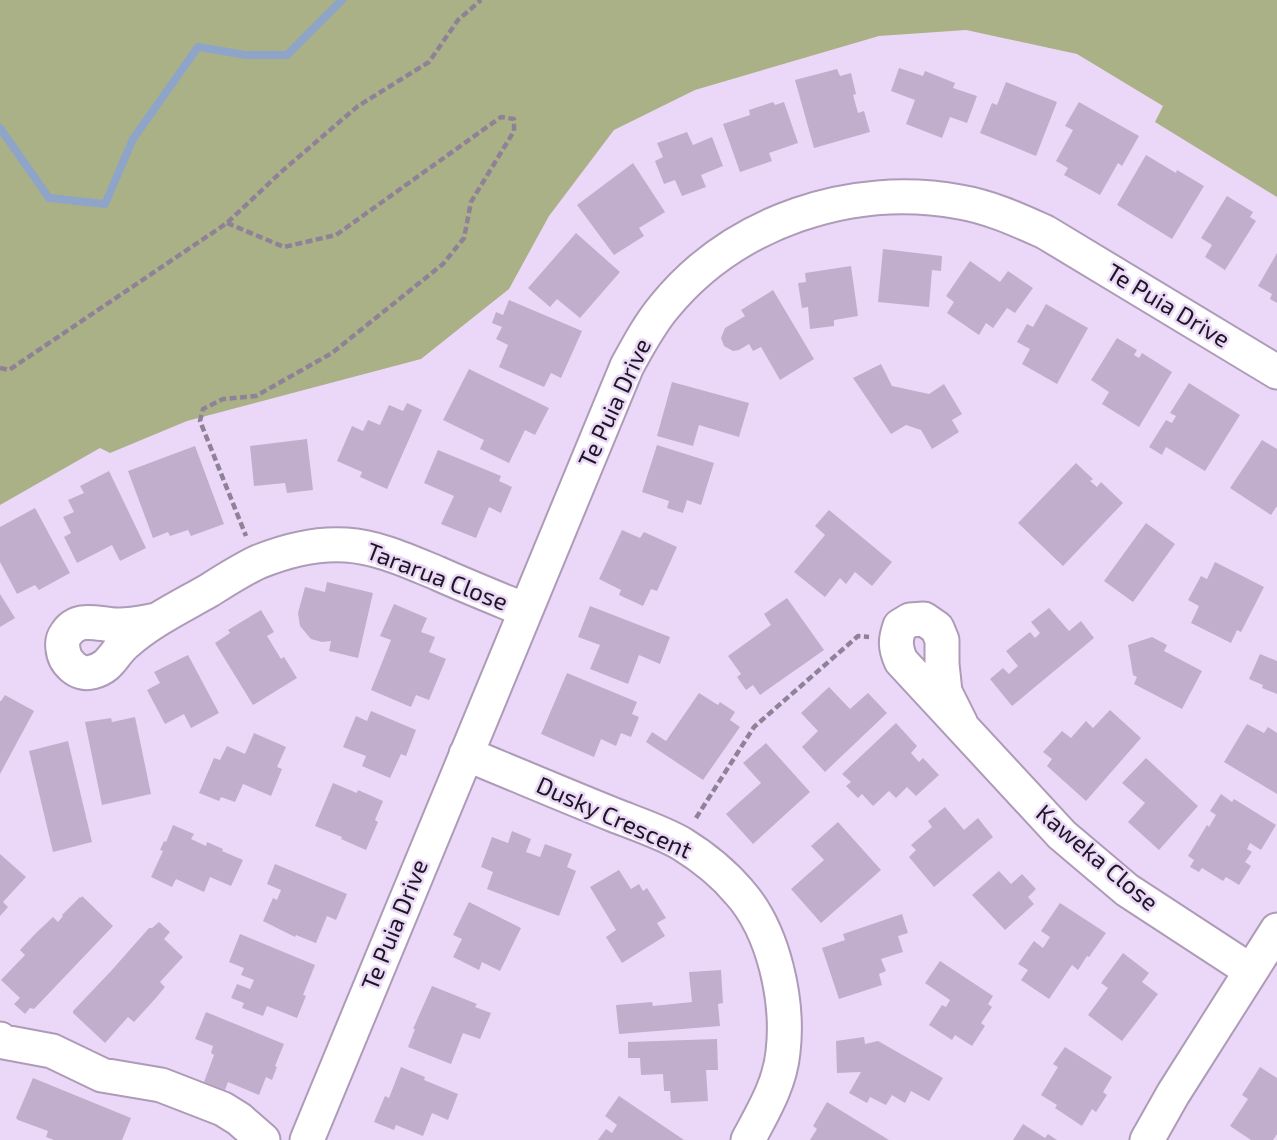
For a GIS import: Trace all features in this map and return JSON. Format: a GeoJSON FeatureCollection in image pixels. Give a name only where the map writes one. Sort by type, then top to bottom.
{"type":"FeatureCollection","features":[{"type":"Feature","properties":{"kind":"street","name":"Te Puia Drive"},"geometry":{"type":"LineString","coordinates":[[307,1140],[627,366],[664,307],[699,271],[730,248],[763,229],[801,213],[838,202],[906,197],[961,202],[1007,215],[1045,232],[1277,372]]}},
{"type":"Feature","properties":{"kind":"street","name":"Tararua Close"},"geometry":{"type":"LineString","coordinates":[[157,620],[256,563],[309,547],[345,545],[398,557],[525,610]]}},
{"type":"Feature","properties":{"kind":"street","name":"Kaweka Close"},"geometry":{"type":"LineString","coordinates":[[961,724],[945,692],[942,640],[937,628],[924,619],[910,620],[900,626],[895,638],[895,648],[901,661],[1062,835],[1126,890],[1251,971]]}},
{"type":"Feature","properties":{"kind":"street","name":"Dusky Crescent"},"geometry":{"type":"LineString","coordinates":[[466,754],[681,843],[713,866],[740,892],[755,914],[767,941],[781,984],[785,1018],[783,1053],[777,1081],[748,1140]]}},
{"type":"Feature","properties":{"kind":"street"},"geometry":{"type":"LineString","coordinates":[[1147,1140],[1173,1094],[1277,930]]}},
{"type":"Feature","properties":{"kind":"street"},"geometry":{"type":"LineString","coordinates":[[1,1045],[52,1051],[102,1074],[161,1085],[223,1109],[239,1118],[263,1140]]}},
{"type":"Feature","properties":{"kind":"path"},"geometry":{"type":"LineString","coordinates":[[0,368],[9,370],[227,223],[358,106],[429,61],[458,20],[481,0]]}},
{"type":"Feature","properties":{"kind":"path"},"geometry":{"type":"LineString","coordinates":[[227,223],[284,247],[336,235],[501,117],[514,119],[514,131],[471,202],[464,238],[443,264],[332,353],[256,396],[223,400],[203,409],[200,421],[256,563]]}},
{"type":"Feature","properties":{"kind":"path"},"geometry":{"type":"LineString","coordinates":[[681,843],[754,727],[858,636],[895,638]]}},
{"type":"Feature","properties":{"kind":"green space"},"geometry":{"type":"Polygon","coordinates":[[[0,0],[1277,0],[1277,197],[1155,122],[1163,106],[1077,54],[966,30],[879,36],[695,90],[614,130],[549,216],[509,289],[421,359],[187,421],[110,453],[100,448],[0,505],[0,0]]]}},
{"type":"Feature","properties":{"kind":"building"},"geometry":{"type":"Polygon","coordinates":[[[899,68],[923,76],[925,71],[955,83],[953,88],[977,96],[967,123],[950,117],[942,138],[906,124],[915,100],[891,91],[899,68]]]}},
{"type":"Feature","properties":{"kind":"building"},"geometry":{"type":"Polygon","coordinates":[[[837,69],[840,76],[851,73],[858,113],[864,111],[870,132],[814,148],[795,80],[837,69]]]}},
{"type":"Feature","properties":{"kind":"building"},"geometry":{"type":"Polygon","coordinates":[[[1006,82],[1057,102],[1036,156],[980,133],[992,103],[997,105],[1006,82]]]}},
{"type":"Feature","properties":{"kind":"building"},"geometry":{"type":"Polygon","coordinates":[[[773,102],[775,105],[784,102],[798,143],[769,153],[772,161],[740,172],[723,124],[750,115],[749,110],[773,102]]]}},
{"type":"Feature","properties":{"kind":"building"},"geometry":{"type":"Polygon","coordinates":[[[1079,102],[1139,136],[1122,166],[1118,163],[1100,195],[1064,175],[1068,168],[1056,161],[1073,130],[1065,126],[1079,102]]]}},
{"type":"Feature","properties":{"kind":"building"},"geometry":{"type":"Polygon","coordinates":[[[687,132],[693,145],[712,137],[723,166],[701,175],[706,187],[682,196],[675,180],[664,184],[655,161],[663,157],[657,143],[687,132]]]}},
{"type":"Feature","properties":{"kind":"building"},"geometry":{"type":"Polygon","coordinates":[[[1146,155],[1204,186],[1172,239],[1117,205],[1146,155]]]}},
{"type":"Feature","properties":{"kind":"building"},"geometry":{"type":"Polygon","coordinates":[[[633,163],[665,212],[639,228],[644,236],[614,255],[577,205],[633,163]]]}},
{"type":"Feature","properties":{"kind":"building"},"geometry":{"type":"Polygon","coordinates":[[[1227,196],[1253,212],[1250,217],[1256,221],[1225,270],[1205,257],[1212,245],[1201,238],[1227,196]]]}},
{"type":"Feature","properties":{"kind":"building"},"geometry":{"type":"Polygon","coordinates":[[[576,233],[620,272],[580,318],[557,299],[550,307],[528,288],[576,233]]]}},
{"type":"Feature","properties":{"kind":"building"},"geometry":{"type":"Polygon","coordinates":[[[883,249],[942,256],[941,271],[932,270],[929,307],[878,302],[883,249]]]}},
{"type":"Feature","properties":{"kind":"building"},"geometry":{"type":"Polygon","coordinates":[[[1277,253],[1277,303],[1270,299],[1272,294],[1258,286],[1277,253]]]}},
{"type":"Feature","properties":{"kind":"building"},"geometry":{"type":"Polygon","coordinates":[[[970,261],[1000,282],[1008,271],[1033,288],[1015,313],[1007,308],[993,328],[986,323],[979,335],[947,313],[954,302],[946,296],[970,261]]]}},
{"type":"Feature","properties":{"kind":"building"},"geometry":{"type":"Polygon","coordinates":[[[851,266],[858,316],[834,320],[834,326],[810,329],[808,307],[802,308],[798,283],[806,282],[805,273],[851,266]]]}},
{"type":"Feature","properties":{"kind":"building"},"geometry":{"type":"Polygon","coordinates":[[[773,290],[814,359],[780,380],[761,347],[753,351],[749,344],[733,351],[724,346],[721,338],[725,328],[745,316],[741,310],[773,290]]]}},
{"type":"Feature","properties":{"kind":"building"},"geometry":{"type":"Polygon","coordinates":[[[509,300],[582,331],[561,378],[551,373],[544,387],[499,367],[508,345],[496,339],[502,327],[492,323],[496,312],[503,315],[509,300]]]}},
{"type":"Feature","properties":{"kind":"building"},"geometry":{"type":"Polygon","coordinates":[[[1046,304],[1088,328],[1057,384],[1022,364],[1030,349],[1017,342],[1027,324],[1033,327],[1046,304]]]}},
{"type":"Feature","properties":{"kind":"building"},"geometry":{"type":"Polygon","coordinates":[[[1117,338],[1137,350],[1134,355],[1139,358],[1142,353],[1172,372],[1139,427],[1102,404],[1109,392],[1091,380],[1117,338]]]}},
{"type":"Feature","properties":{"kind":"building"},"geometry":{"type":"Polygon","coordinates":[[[881,364],[892,386],[929,394],[944,384],[962,414],[952,420],[959,432],[932,449],[921,430],[906,425],[891,434],[853,378],[881,364]]]}},
{"type":"Feature","properties":{"kind":"building"},"geometry":{"type":"Polygon","coordinates":[[[469,369],[549,408],[535,435],[525,430],[509,463],[480,449],[484,440],[443,420],[469,369]]]}},
{"type":"Feature","properties":{"kind":"building"},"geometry":{"type":"Polygon","coordinates":[[[672,382],[749,403],[739,437],[699,425],[693,446],[657,436],[672,382]]]}},
{"type":"Feature","properties":{"kind":"building"},"geometry":{"type":"Polygon","coordinates":[[[1189,383],[1240,415],[1205,471],[1166,447],[1162,455],[1149,447],[1166,420],[1172,423],[1176,416],[1170,413],[1189,383]]]}},
{"type":"Feature","properties":{"kind":"building"},"geometry":{"type":"Polygon","coordinates":[[[407,403],[422,410],[387,489],[360,477],[362,472],[337,461],[352,426],[363,431],[368,420],[380,425],[389,405],[403,411],[407,403]]]}},
{"type":"Feature","properties":{"kind":"building"},"geometry":{"type":"Polygon","coordinates":[[[307,439],[313,490],[287,493],[285,483],[254,486],[250,446],[307,439]]]}},
{"type":"Feature","properties":{"kind":"building"},"geometry":{"type":"Polygon","coordinates":[[[1262,440],[1277,449],[1277,506],[1271,515],[1230,488],[1262,440]]]}},
{"type":"Feature","properties":{"kind":"building"},"geometry":{"type":"Polygon","coordinates":[[[657,445],[714,463],[701,505],[687,500],[683,513],[667,508],[669,501],[642,492],[657,445]]]}},
{"type":"Feature","properties":{"kind":"building"},"geometry":{"type":"Polygon","coordinates":[[[195,446],[224,524],[191,536],[188,530],[170,536],[168,532],[153,538],[128,471],[195,446]]]}},
{"type":"Feature","properties":{"kind":"building"},"geometry":{"type":"Polygon","coordinates":[[[438,450],[501,476],[499,481],[512,487],[501,513],[489,507],[476,538],[441,524],[454,496],[424,483],[438,450]]]}},
{"type":"Feature","properties":{"kind":"building"},"geometry":{"type":"Polygon","coordinates":[[[1076,463],[1093,479],[1090,481],[1097,487],[1101,482],[1123,503],[1063,566],[1018,523],[1076,463]]]}},
{"type":"Feature","properties":{"kind":"building"},"geometry":{"type":"Polygon","coordinates":[[[109,471],[146,548],[120,561],[112,545],[77,563],[64,537],[71,533],[63,517],[74,512],[68,500],[84,493],[80,486],[109,471]]]}},
{"type":"Feature","properties":{"kind":"building"},"geometry":{"type":"Polygon","coordinates":[[[35,508],[70,573],[39,590],[35,585],[17,594],[0,562],[0,527],[35,508]]]}},
{"type":"Feature","properties":{"kind":"building"},"geometry":{"type":"Polygon","coordinates":[[[829,510],[892,562],[872,586],[855,572],[846,584],[840,578],[825,597],[794,572],[825,535],[815,526],[829,510]]]}},
{"type":"Feature","properties":{"kind":"building"},"geometry":{"type":"Polygon","coordinates":[[[1146,523],[1175,544],[1133,602],[1104,581],[1146,523]]]}},
{"type":"Feature","properties":{"kind":"building"},"geometry":{"type":"Polygon","coordinates":[[[622,530],[640,538],[644,532],[677,547],[657,591],[651,589],[643,606],[619,595],[621,590],[599,579],[622,530]]]}},
{"type":"Feature","properties":{"kind":"building"},"geometry":{"type":"Polygon","coordinates":[[[1215,562],[1264,587],[1241,632],[1237,630],[1231,643],[1191,623],[1199,606],[1188,600],[1201,576],[1207,579],[1215,562]]]}},
{"type":"Feature","properties":{"kind":"building"},"geometry":{"type":"Polygon","coordinates":[[[327,582],[373,593],[358,658],[329,651],[331,641],[311,639],[300,626],[298,613],[305,587],[325,592],[327,582]]]}},
{"type":"Feature","properties":{"kind":"building"},"geometry":{"type":"Polygon","coordinates":[[[0,594],[15,618],[0,627],[0,594]]]}},
{"type":"Feature","properties":{"kind":"building"},"geometry":{"type":"Polygon","coordinates":[[[787,598],[824,650],[760,695],[753,685],[746,690],[737,677],[741,674],[728,656],[771,625],[764,614],[787,598]]]}},
{"type":"Feature","properties":{"kind":"building"},"geometry":{"type":"Polygon","coordinates":[[[394,604],[427,618],[421,632],[435,637],[429,652],[446,659],[429,700],[416,695],[411,707],[371,690],[391,640],[380,636],[394,604]]]}},
{"type":"Feature","properties":{"kind":"building"},"geometry":{"type":"Polygon","coordinates":[[[590,606],[670,637],[660,664],[639,655],[628,684],[590,669],[600,645],[578,637],[590,606]]]}},
{"type":"Feature","properties":{"kind":"building"},"geometry":{"type":"Polygon","coordinates":[[[1049,608],[1069,631],[1081,621],[1094,638],[1012,706],[990,679],[1003,668],[1009,674],[1018,666],[1006,651],[1030,632],[1035,638],[1040,633],[1031,622],[1049,608]]]}},
{"type":"Feature","properties":{"kind":"building"},"geometry":{"type":"Polygon","coordinates":[[[261,610],[274,632],[267,636],[297,678],[253,705],[215,643],[230,633],[228,630],[261,610]]]}},
{"type":"Feature","properties":{"kind":"building"},"geometry":{"type":"Polygon","coordinates":[[[1152,637],[1167,645],[1164,651],[1202,671],[1182,709],[1134,684],[1137,677],[1133,675],[1128,645],[1152,637]]]}},
{"type":"Feature","properties":{"kind":"building"},"geometry":{"type":"Polygon","coordinates":[[[1260,654],[1277,661],[1277,694],[1249,679],[1260,654]]]}},
{"type":"Feature","properties":{"kind":"building"},"geometry":{"type":"Polygon","coordinates":[[[188,655],[219,713],[191,728],[184,714],[165,724],[147,690],[160,683],[154,672],[188,655]]]}},
{"type":"Feature","properties":{"kind":"building"},"geometry":{"type":"Polygon","coordinates":[[[567,673],[637,702],[632,714],[639,717],[631,737],[621,733],[616,746],[601,739],[594,757],[541,734],[567,673]]]}},
{"type":"Feature","properties":{"kind":"building"},"geometry":{"type":"Polygon","coordinates":[[[829,687],[850,709],[868,693],[887,713],[825,772],[802,747],[818,731],[801,713],[829,687]]]}},
{"type":"Feature","properties":{"kind":"building"},"geometry":{"type":"Polygon","coordinates":[[[699,693],[735,712],[730,720],[740,727],[703,780],[646,742],[652,732],[666,741],[699,693]]]}},
{"type":"Feature","properties":{"kind":"building"},"geometry":{"type":"Polygon","coordinates":[[[5,695],[34,711],[0,774],[0,701],[5,695]]]}},
{"type":"Feature","properties":{"kind":"building"},"geometry":{"type":"Polygon","coordinates":[[[1110,710],[1141,738],[1086,801],[1047,766],[1052,759],[1043,752],[1062,731],[1071,738],[1086,721],[1093,728],[1110,710]]]}},
{"type":"Feature","properties":{"kind":"building"},"geometry":{"type":"Polygon","coordinates":[[[371,711],[416,730],[406,756],[401,754],[390,778],[362,766],[366,756],[343,747],[356,716],[367,721],[371,711]]]}},
{"type":"Feature","properties":{"kind":"building"},"geometry":{"type":"Polygon","coordinates":[[[135,717],[151,794],[102,805],[85,722],[111,718],[112,722],[135,717]]]}},
{"type":"Feature","properties":{"kind":"building"},"geometry":{"type":"Polygon","coordinates":[[[896,723],[917,746],[911,753],[919,762],[923,758],[939,775],[916,796],[907,787],[896,798],[889,791],[873,806],[862,794],[858,798],[846,786],[851,782],[842,774],[896,723]]]}},
{"type":"Feature","properties":{"kind":"building"},"geometry":{"type":"Polygon","coordinates":[[[1247,724],[1264,733],[1268,727],[1277,733],[1277,794],[1224,762],[1247,724]]]}},
{"type":"Feature","properties":{"kind":"building"},"geometry":{"type":"Polygon","coordinates":[[[254,733],[286,747],[277,767],[282,769],[271,796],[243,784],[235,802],[221,797],[219,801],[199,793],[214,758],[220,760],[227,746],[245,754],[254,733]]]}},
{"type":"Feature","properties":{"kind":"building"},"geometry":{"type":"Polygon","coordinates":[[[68,741],[92,842],[53,852],[29,751],[68,741]]]}},
{"type":"Feature","properties":{"kind":"building"},"geometry":{"type":"Polygon","coordinates":[[[766,743],[810,792],[753,844],[726,814],[761,783],[743,763],[766,743]]]}},
{"type":"Feature","properties":{"kind":"building"},"geometry":{"type":"Polygon","coordinates":[[[1146,758],[1198,806],[1159,850],[1128,822],[1145,803],[1122,783],[1146,758]]]}},
{"type":"Feature","properties":{"kind":"building"},"geometry":{"type":"Polygon","coordinates":[[[333,783],[383,801],[375,820],[378,822],[366,850],[315,826],[333,783]]]}},
{"type":"Feature","properties":{"kind":"building"},"geometry":{"type":"Polygon","coordinates":[[[1221,794],[1276,825],[1261,850],[1250,843],[1247,849],[1252,852],[1245,862],[1251,866],[1239,885],[1226,877],[1223,881],[1202,868],[1199,872],[1190,867],[1194,860],[1188,856],[1216,815],[1210,811],[1221,794]]]}},
{"type":"Feature","properties":{"kind":"building"},"geometry":{"type":"Polygon","coordinates":[[[945,807],[964,830],[978,818],[993,837],[934,887],[909,857],[916,850],[911,845],[932,827],[928,821],[945,807]]]}},
{"type":"Feature","properties":{"kind":"building"},"geometry":{"type":"Polygon","coordinates":[[[838,822],[881,870],[821,923],[791,889],[824,860],[811,846],[838,822]]]}},
{"type":"Feature","properties":{"kind":"building"},"geometry":{"type":"Polygon","coordinates":[[[173,825],[194,834],[191,839],[206,846],[207,842],[243,860],[231,886],[210,877],[204,892],[176,879],[172,887],[151,877],[163,851],[160,850],[173,825]]]}},
{"type":"Feature","properties":{"kind":"building"},"geometry":{"type":"Polygon","coordinates":[[[512,831],[531,839],[526,852],[540,857],[545,844],[572,854],[567,867],[576,871],[559,916],[487,889],[493,872],[481,867],[492,837],[508,843],[512,831]]]}},
{"type":"Feature","properties":{"kind":"building"},"geometry":{"type":"Polygon","coordinates":[[[0,854],[26,877],[3,902],[8,907],[0,916],[0,854]]]}},
{"type":"Feature","properties":{"kind":"building"},"geometry":{"type":"Polygon","coordinates":[[[275,864],[347,894],[336,920],[327,916],[316,943],[296,935],[295,937],[263,921],[273,898],[277,900],[281,890],[267,884],[275,864]]]}},
{"type":"Feature","properties":{"kind":"building"},"geometry":{"type":"Polygon","coordinates":[[[619,870],[631,889],[639,884],[643,891],[647,888],[666,918],[657,923],[665,936],[622,963],[606,937],[616,930],[590,887],[619,870]]]}},
{"type":"Feature","properties":{"kind":"building"},"geometry":{"type":"Polygon","coordinates":[[[999,871],[1011,884],[1022,874],[1036,889],[1028,897],[1034,904],[1005,930],[972,895],[999,871]]]}},
{"type":"Feature","properties":{"kind":"building"},"geometry":{"type":"Polygon","coordinates":[[[82,896],[113,926],[34,1009],[30,1008],[25,1014],[14,1004],[20,998],[1,980],[25,955],[20,950],[36,933],[53,917],[58,922],[82,896]]]}},
{"type":"Feature","properties":{"kind":"building"},"geometry":{"type":"Polygon","coordinates":[[[469,902],[521,928],[500,971],[482,962],[479,970],[453,957],[462,939],[453,935],[469,902]]]}},
{"type":"Feature","properties":{"kind":"building"},"geometry":{"type":"Polygon","coordinates":[[[1060,903],[1106,933],[1078,970],[1072,965],[1049,999],[1021,980],[1028,970],[1018,964],[1034,941],[1043,948],[1050,937],[1041,931],[1060,903]]]}},
{"type":"Feature","properties":{"kind":"building"},"geometry":{"type":"Polygon","coordinates":[[[902,914],[908,933],[898,936],[903,952],[881,959],[886,971],[879,974],[882,985],[839,999],[822,948],[845,940],[843,934],[902,914]]]}},
{"type":"Feature","properties":{"kind":"building"},"geometry":{"type":"Polygon","coordinates":[[[159,922],[170,932],[164,939],[183,957],[160,982],[165,987],[155,999],[134,1022],[128,1017],[105,1043],[73,1011],[149,928],[159,922]]]}},
{"type":"Feature","properties":{"kind":"building"},"geometry":{"type":"Polygon","coordinates":[[[240,934],[315,965],[297,1018],[267,1006],[263,1016],[242,1008],[244,1003],[231,998],[237,984],[250,989],[254,980],[241,975],[244,968],[229,962],[240,934]]]}},
{"type":"Feature","properties":{"kind":"building"},"geometry":{"type":"Polygon","coordinates":[[[1123,953],[1149,973],[1142,982],[1158,994],[1122,1041],[1088,1015],[1108,988],[1101,983],[1123,953]]]}},
{"type":"Feature","properties":{"kind":"building"},"geometry":{"type":"Polygon","coordinates":[[[940,961],[993,996],[988,1004],[992,1007],[981,1023],[985,1026],[972,1046],[955,1035],[952,1040],[929,1025],[942,1005],[946,1007],[950,1000],[925,983],[940,961]]]}},
{"type":"Feature","properties":{"kind":"building"},"geometry":{"type":"Polygon","coordinates":[[[721,970],[723,1003],[718,1004],[720,1026],[619,1034],[616,1005],[652,1002],[653,1006],[692,1002],[689,972],[721,970]]]}},
{"type":"Feature","properties":{"kind":"building"},"geometry":{"type":"Polygon","coordinates":[[[432,986],[477,1004],[475,1007],[491,1013],[480,1039],[463,1033],[451,1064],[408,1047],[432,986]]]}},
{"type":"Feature","properties":{"kind":"building"},"geometry":{"type":"Polygon","coordinates":[[[206,1012],[284,1044],[272,1080],[266,1077],[259,1095],[228,1082],[225,1090],[204,1082],[214,1055],[211,1053],[213,1046],[195,1039],[206,1012]]]}},
{"type":"Feature","properties":{"kind":"building"},"geometry":{"type":"Polygon","coordinates":[[[864,1037],[865,1044],[878,1041],[943,1078],[929,1101],[911,1091],[905,1103],[892,1095],[886,1105],[870,1097],[867,1103],[849,1093],[861,1072],[837,1073],[836,1041],[864,1037]]]}},
{"type":"Feature","properties":{"kind":"building"},"geometry":{"type":"Polygon","coordinates":[[[717,1039],[718,1070],[706,1070],[708,1101],[671,1103],[670,1091],[664,1091],[663,1074],[641,1075],[640,1058],[628,1058],[628,1042],[717,1039]]]}},
{"type":"Feature","properties":{"kind":"building"},"geometry":{"type":"Polygon","coordinates":[[[1065,1047],[1112,1077],[1103,1092],[1107,1095],[1096,1112],[1092,1109],[1082,1126],[1041,1095],[1058,1067],[1053,1064],[1065,1047]]]}},
{"type":"Feature","properties":{"kind":"building"},"geometry":{"type":"Polygon","coordinates":[[[401,1067],[458,1094],[448,1120],[432,1113],[423,1136],[396,1125],[394,1130],[374,1122],[385,1096],[389,1098],[401,1067]]]}},
{"type":"Feature","properties":{"kind":"building"},"geometry":{"type":"Polygon","coordinates":[[[1260,1067],[1277,1078],[1277,1134],[1273,1140],[1251,1140],[1230,1126],[1248,1099],[1242,1095],[1260,1067]]]}},
{"type":"Feature","properties":{"kind":"building"},"geometry":{"type":"Polygon","coordinates":[[[33,1078],[131,1118],[122,1140],[54,1140],[46,1137],[48,1131],[18,1120],[16,1118],[33,1078]]]}},
{"type":"Feature","properties":{"kind":"building"},"geometry":{"type":"Polygon","coordinates":[[[619,1096],[684,1140],[598,1140],[606,1129],[612,1133],[617,1125],[605,1116],[619,1096]]]}},
{"type":"Feature","properties":{"kind":"building"},"geometry":{"type":"Polygon","coordinates":[[[827,1102],[889,1140],[810,1140],[817,1129],[813,1126],[827,1102]]]}},
{"type":"Feature","properties":{"kind":"building"},"geometry":{"type":"Polygon","coordinates":[[[1023,1124],[1045,1138],[1048,1134],[1057,1140],[1013,1140],[1023,1124]]]}},
{"type":"Feature","properties":{"kind":"waterway"},"geometry":{"type":"LineString","coordinates":[[0,128],[49,198],[105,204],[133,139],[198,47],[246,55],[287,55],[342,0]]}}]}
